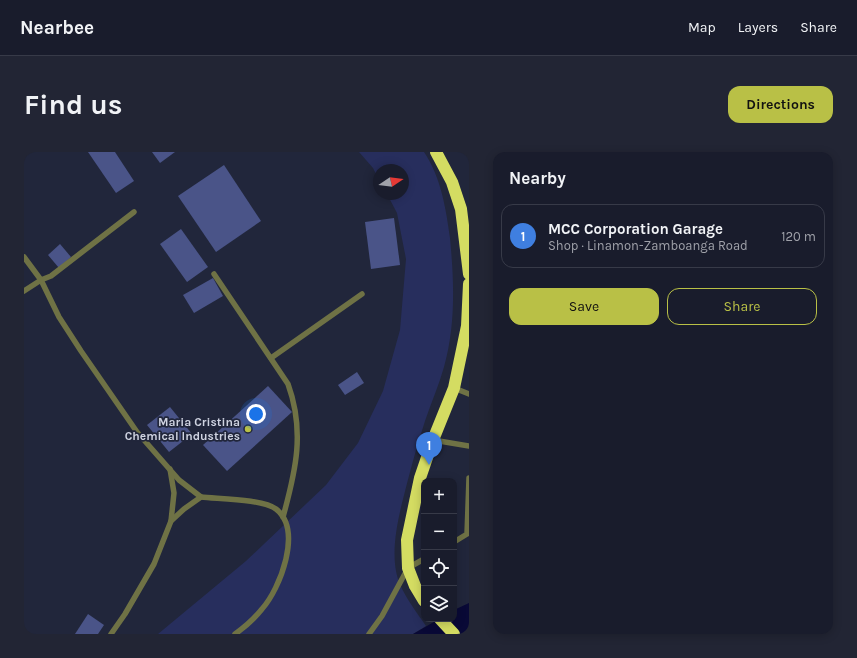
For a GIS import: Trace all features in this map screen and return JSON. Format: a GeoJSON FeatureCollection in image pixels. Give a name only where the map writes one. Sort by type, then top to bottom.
{"type":"FeatureCollection","features":[{"type":"Feature","properties":{"kind":"highway"},"geometry":{"type":"LineString","coordinates":[[436,152],[452,182],[461,209],[469,274]]}},
{"type":"Feature","properties":{"kind":"highway"},"geometry":{"type":"LineString","coordinates":[[421,596],[415,586],[408,568],[408,534],[420,478],[432,440],[454,388],[467,326],[469,284]]}},
{"type":"Feature","properties":{"kind":"highway"},"geometry":{"type":"LineString","coordinates":[[443,622],[454,634]]}},
{"type":"Feature","properties":{"kind":"lane"},"geometry":{"type":"LineString","coordinates":[[24,291],[50,276],[134,212]]}},
{"type":"Feature","properties":{"kind":"lane"},"geometry":{"type":"LineString","coordinates":[[24,257],[41,280],[60,317],[85,357],[136,432],[179,480],[201,497],[260,502],[276,508],[283,517],[288,528],[288,549],[278,586],[263,609],[235,634]]}},
{"type":"Feature","properties":{"kind":"lane"},"geometry":{"type":"LineString","coordinates":[[214,274],[288,384],[295,403],[298,428],[298,454],[283,517]]}},
{"type":"Feature","properties":{"kind":"lane"},"geometry":{"type":"LineString","coordinates":[[271,358],[362,294]]}},
{"type":"Feature","properties":{"kind":"lane"},"geometry":{"type":"LineString","coordinates":[[454,388],[469,394]]}},
{"type":"Feature","properties":{"kind":"lane"},"geometry":{"type":"LineString","coordinates":[[432,440],[469,446]]}},
{"type":"Feature","properties":{"kind":"lane"},"geometry":{"type":"LineString","coordinates":[[111,634],[125,614],[154,564],[171,521],[174,493],[170,469]]}},
{"type":"Feature","properties":{"kind":"lane"},"geometry":{"type":"LineString","coordinates":[[457,540],[468,535],[469,478]]}},
{"type":"Feature","properties":{"kind":"lane"},"geometry":{"type":"LineString","coordinates":[[171,521],[184,509],[201,497]]}},
{"type":"Feature","properties":{"kind":"lane"},"geometry":{"type":"LineString","coordinates":[[369,634],[382,616],[408,568],[421,561]]}},
{"type":"Feature","properties":{"kind":"shaded area"},"geometry":{"type":"Polygon","coordinates":[[[359,152],[424,152],[439,183],[450,238],[453,286],[451,335],[442,374],[425,421],[413,462],[400,511],[395,545],[396,571],[401,586],[408,600],[421,619],[421,622],[423,622],[426,626],[413,634],[158,634],[246,561],[326,485],[358,443],[383,391],[400,330],[406,259],[397,213],[390,200],[409,200],[409,164],[373,164],[373,168],[359,152]]]}},
{"type":"Feature","properties":{"kind":"shaded area"},"geometry":{"type":"Polygon","coordinates":[[[469,603],[469,634],[413,634],[434,622],[457,622],[457,609],[469,603]]]}},
{"type":"Feature","properties":{"kind":"building"},"geometry":{"type":"Polygon","coordinates":[[[88,152],[115,152],[134,181],[116,193],[88,152]]]}},
{"type":"Feature","properties":{"kind":"building"},"geometry":{"type":"Polygon","coordinates":[[[152,152],[175,152],[160,163],[152,152]]]}},
{"type":"Feature","properties":{"kind":"building"},"geometry":{"type":"Polygon","coordinates":[[[224,165],[261,221],[216,252],[178,196],[224,165]]]}},
{"type":"Feature","properties":{"kind":"building"},"geometry":{"type":"Polygon","coordinates":[[[394,218],[400,265],[371,269],[365,222],[394,218]]]}},
{"type":"Feature","properties":{"kind":"building"},"geometry":{"type":"Polygon","coordinates":[[[181,229],[208,267],[187,282],[160,244],[181,229]]]}},
{"type":"Feature","properties":{"kind":"building"},"geometry":{"type":"Polygon","coordinates":[[[60,244],[71,257],[59,268],[48,255],[60,244]]]}},
{"type":"Feature","properties":{"kind":"building"},"geometry":{"type":"Polygon","coordinates":[[[213,278],[223,296],[194,313],[183,295],[213,278]]]}},
{"type":"Feature","properties":{"kind":"building"},"geometry":{"type":"Polygon","coordinates":[[[357,372],[364,383],[345,395],[338,385],[357,372]]]}},
{"type":"Feature","properties":{"kind":"building"},"geometry":{"type":"Polygon","coordinates":[[[268,386],[292,412],[227,471],[203,445],[268,386]]]}},
{"type":"Feature","properties":{"kind":"building"},"geometry":{"type":"Polygon","coordinates":[[[170,407],[192,434],[169,452],[147,425],[170,407]]]}},
{"type":"Feature","properties":{"kind":"building"},"geometry":{"type":"Polygon","coordinates":[[[88,614],[104,625],[98,634],[75,634],[88,614]]]}},
{"type":"Feature","properties":{"kind":"place","name":"Maria Cristina Chemical Industries"},"geometry":{"type":"Point","coordinates":[248,429]}},
{"type":"Feature","properties":{"kind":"place","name":"MCC Corporation Garage"},"geometry":{"type":"Point","coordinates":[429,465]}}]}
